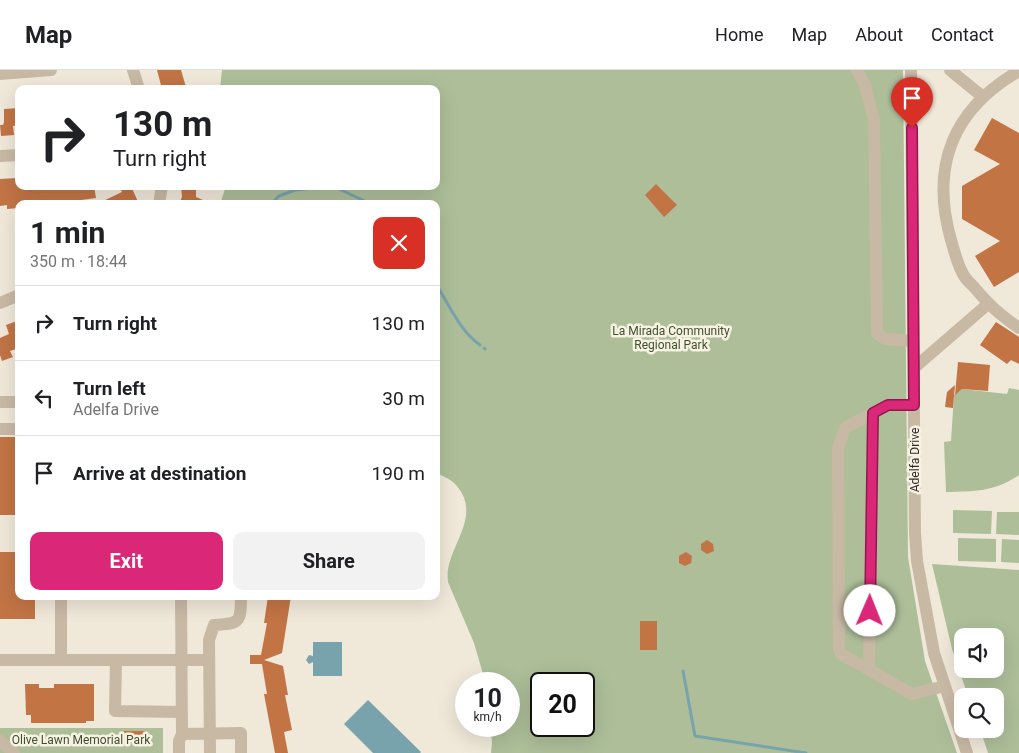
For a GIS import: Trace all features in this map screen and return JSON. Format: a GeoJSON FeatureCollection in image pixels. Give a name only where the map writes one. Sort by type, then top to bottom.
{"type":"FeatureCollection","features":[{"type":"Feature","properties":{"kind":"street"},"geometry":{"type":"LineString","coordinates":[[0,74],[51,70]]}},
{"type":"Feature","properties":{"kind":"street"},"geometry":{"type":"LineString","coordinates":[[133,70],[138,85]]}},
{"type":"Feature","properties":{"kind":"street"},"geometry":{"type":"LineString","coordinates":[[857,70],[865,85],[874,121],[877,333],[885,339],[914,341]]}},
{"type":"Feature","properties":{"kind":"street","name":"Adelfa Drive"},"geometry":{"type":"LineString","coordinates":[[911,70],[915,534],[917,561],[934,654],[967,753]]}},
{"type":"Feature","properties":{"kind":"street"},"geometry":{"type":"LineString","coordinates":[[950,70],[983,97]]}},
{"type":"Feature","properties":{"kind":"street"},"geometry":{"type":"LineString","coordinates":[[1019,71],[1000,82],[983,97],[964,119],[952,140],[946,172],[944,204],[947,224],[962,273],[998,314],[1019,328]]}},
{"type":"Feature","properties":{"kind":"street"},"geometry":{"type":"LineString","coordinates":[[0,156],[15,155]]}},
{"type":"Feature","properties":{"kind":"street"},"geometry":{"type":"LineString","coordinates":[[914,368],[988,304]]}},
{"type":"Feature","properties":{"kind":"street"},"geometry":{"type":"LineString","coordinates":[[0,402],[15,402]]}},
{"type":"Feature","properties":{"kind":"street"},"geometry":{"type":"LineString","coordinates":[[914,405],[888,405],[844,428],[838,448],[839,649],[841,654],[912,694],[945,686]]}},
{"type":"Feature","properties":{"kind":"street"},"geometry":{"type":"LineString","coordinates":[[869,670],[873,413]]}},
{"type":"Feature","properties":{"kind":"street"},"geometry":{"type":"LineString","coordinates":[[0,429],[15,429]]}},
{"type":"Feature","properties":{"kind":"street"},"geometry":{"type":"LineString","coordinates":[[61,600],[61,660]]}},
{"type":"Feature","properties":{"kind":"street"},"geometry":{"type":"LineString","coordinates":[[179,753],[179,741],[182,734],[181,600]]}},
{"type":"Feature","properties":{"kind":"street"},"geometry":{"type":"LineString","coordinates":[[210,753],[209,640],[214,625],[233,624],[238,621],[241,616],[241,600]]}},
{"type":"Feature","properties":{"kind":"street"},"geometry":{"type":"LineString","coordinates":[[0,660],[209,660]]}},
{"type":"Feature","properties":{"kind":"street"},"geometry":{"type":"LineString","coordinates":[[116,660],[115,711],[182,712]]}},
{"type":"Feature","properties":{"kind":"street"},"geometry":{"type":"LineString","coordinates":[[182,734],[241,733],[241,753]]}},
{"type":"Feature","properties":{"kind":"street"},"geometry":{"type":"LineString","coordinates":[[0,741],[14,753]]}},
{"type":"Feature","properties":{"kind":"green space","name":"La Mirada Community Regional Park"},"geometry":{"type":"Polygon","coordinates":[[[222,70],[903,70],[908,557],[925,661],[957,753],[491,753],[492,737],[520,737],[520,672],[482,672],[474,643],[448,582],[448,570],[465,521],[466,509],[464,497],[456,485],[440,474],[440,200],[221,200],[225,190],[440,190],[440,85],[220,85],[222,70]]]}},
{"type":"Feature","properties":{"kind":"green space"},"geometry":{"type":"Polygon","coordinates":[[[1009,388],[1019,390],[1019,475],[993,488],[946,492],[944,442],[951,441],[954,395],[962,389],[1007,394],[1009,388]]]}},
{"type":"Feature","properties":{"kind":"green space"},"geometry":{"type":"Polygon","coordinates":[[[953,510],[992,511],[991,534],[953,533],[953,510]]]}},
{"type":"Feature","properties":{"kind":"green space"},"geometry":{"type":"Polygon","coordinates":[[[997,512],[1019,512],[1019,535],[996,534],[997,512]]]}},
{"type":"Feature","properties":{"kind":"green space"},"geometry":{"type":"Polygon","coordinates":[[[958,538],[996,539],[996,562],[958,561],[958,538]]]}},
{"type":"Feature","properties":{"kind":"green space"},"geometry":{"type":"Polygon","coordinates":[[[1002,539],[1019,540],[1019,563],[1001,562],[1002,539]]]}},
{"type":"Feature","properties":{"kind":"green space"},"geometry":{"type":"Polygon","coordinates":[[[932,564],[1019,570],[1019,753],[988,753],[983,738],[1004,738],[1004,688],[965,688],[962,678],[1004,678],[1004,628],[954,628],[954,655],[932,564]]]}},
{"type":"Feature","properties":{"kind":"green space","name":"Olive Lawn Memorial Park"},"geometry":{"type":"Polygon","coordinates":[[[0,728],[163,728],[163,753],[0,753],[0,728]]]}},
{"type":"Feature","properties":{"kind":"water"},"geometry":{"type":"Polygon","coordinates":[[[313,642],[342,642],[342,676],[313,676],[313,662],[309,664],[306,660],[309,655],[313,656],[313,642]]]}},
{"type":"Feature","properties":{"kind":"water"},"geometry":{"type":"Polygon","coordinates":[[[368,700],[420,753],[373,753],[344,724],[368,700]]]}},
{"type":"Feature","properties":{"kind":"building"},"geometry":{"type":"Polygon","coordinates":[[[157,70],[181,70],[185,85],[161,85],[157,70]]]}},
{"type":"Feature","properties":{"kind":"building"},"geometry":{"type":"Polygon","coordinates":[[[15,108],[14,135],[1,136],[0,125],[3,125],[4,122],[4,109],[15,108]]]}},
{"type":"Feature","properties":{"kind":"building"},"geometry":{"type":"Polygon","coordinates":[[[992,118],[1019,133],[1019,272],[994,287],[975,256],[1000,241],[962,219],[962,186],[1000,164],[974,150],[992,118]]]}},
{"type":"Feature","properties":{"kind":"building"},"geometry":{"type":"Polygon","coordinates":[[[15,178],[15,190],[95,190],[96,198],[81,200],[15,200],[15,208],[7,209],[7,205],[0,206],[0,179],[15,178]]]}},
{"type":"Feature","properties":{"kind":"building"},"geometry":{"type":"Polygon","coordinates":[[[656,184],[677,205],[664,217],[645,195],[656,184]]]}},
{"type":"Feature","properties":{"kind":"building"},"geometry":{"type":"Polygon","coordinates":[[[121,190],[133,190],[137,200],[105,200],[122,192],[121,190]]]}},
{"type":"Feature","properties":{"kind":"building"},"geometry":{"type":"Polygon","coordinates":[[[181,190],[196,190],[196,197],[203,200],[181,200],[181,190]]]}},
{"type":"Feature","properties":{"kind":"building"},"geometry":{"type":"Polygon","coordinates":[[[15,322],[15,349],[10,351],[13,357],[2,361],[0,338],[9,334],[6,325],[15,322]]]}},
{"type":"Feature","properties":{"kind":"building"},"geometry":{"type":"Polygon","coordinates":[[[996,322],[1019,337],[1019,364],[1011,360],[1007,364],[980,345],[996,322]]]}},
{"type":"Feature","properties":{"kind":"building"},"geometry":{"type":"Polygon","coordinates":[[[958,362],[990,365],[988,391],[962,389],[955,395],[958,362]]]}},
{"type":"Feature","properties":{"kind":"building"},"geometry":{"type":"Polygon","coordinates":[[[955,385],[953,408],[945,407],[947,392],[955,385]]]}},
{"type":"Feature","properties":{"kind":"building"},"geometry":{"type":"Polygon","coordinates":[[[0,437],[15,437],[15,515],[0,515],[0,437]]]}},
{"type":"Feature","properties":{"kind":"building"},"geometry":{"type":"Polygon","coordinates":[[[707,540],[713,544],[714,551],[707,554],[701,550],[701,544],[707,540]]]}},
{"type":"Feature","properties":{"kind":"building"},"geometry":{"type":"Polygon","coordinates":[[[0,552],[15,552],[15,600],[35,600],[35,619],[0,619],[0,552]]]}},
{"type":"Feature","properties":{"kind":"building"},"geometry":{"type":"Polygon","coordinates":[[[686,552],[692,556],[691,563],[685,566],[679,563],[679,556],[686,552]]]}},
{"type":"Feature","properties":{"kind":"building"},"geometry":{"type":"Polygon","coordinates":[[[267,600],[290,600],[282,653],[264,660],[283,666],[288,695],[285,695],[292,730],[284,732],[288,753],[275,753],[264,694],[267,694],[262,664],[250,664],[250,655],[261,655],[267,623],[264,623],[267,600]]]}},
{"type":"Feature","properties":{"kind":"building"},"geometry":{"type":"Polygon","coordinates":[[[640,621],[657,621],[657,650],[640,650],[640,621]]]}},
{"type":"Feature","properties":{"kind":"building"},"geometry":{"type":"Polygon","coordinates":[[[25,684],[39,684],[39,688],[54,688],[54,684],[94,684],[94,721],[86,721],[86,723],[31,723],[31,715],[26,715],[25,684]]]}},
{"type":"Feature","properties":{"kind":"building"},"geometry":{"type":"Polygon","coordinates":[[[124,731],[146,731],[146,743],[124,743],[124,731]]]}},
{"type":"Feature","properties":{"kind":"waterway"},"geometry":{"type":"LineString","coordinates":[[275,200],[279,196],[295,190]]}},
{"type":"Feature","properties":{"kind":"waterway"},"geometry":{"type":"LineString","coordinates":[[341,190],[362,200]]}},
{"type":"Feature","properties":{"kind":"waterway"},"geometry":{"type":"LineString","coordinates":[[440,291],[461,325],[480,345]]}},
{"type":"Feature","properties":{"kind":"waterway"},"geometry":{"type":"LineString","coordinates":[[683,671],[695,736],[806,753]]}},
{"type":"Feature","properties":{"kind":"route"},"geometry":{"type":"LineString","coordinates":[[870,611],[873,413],[888,405],[914,405],[912,128]]}}]}
